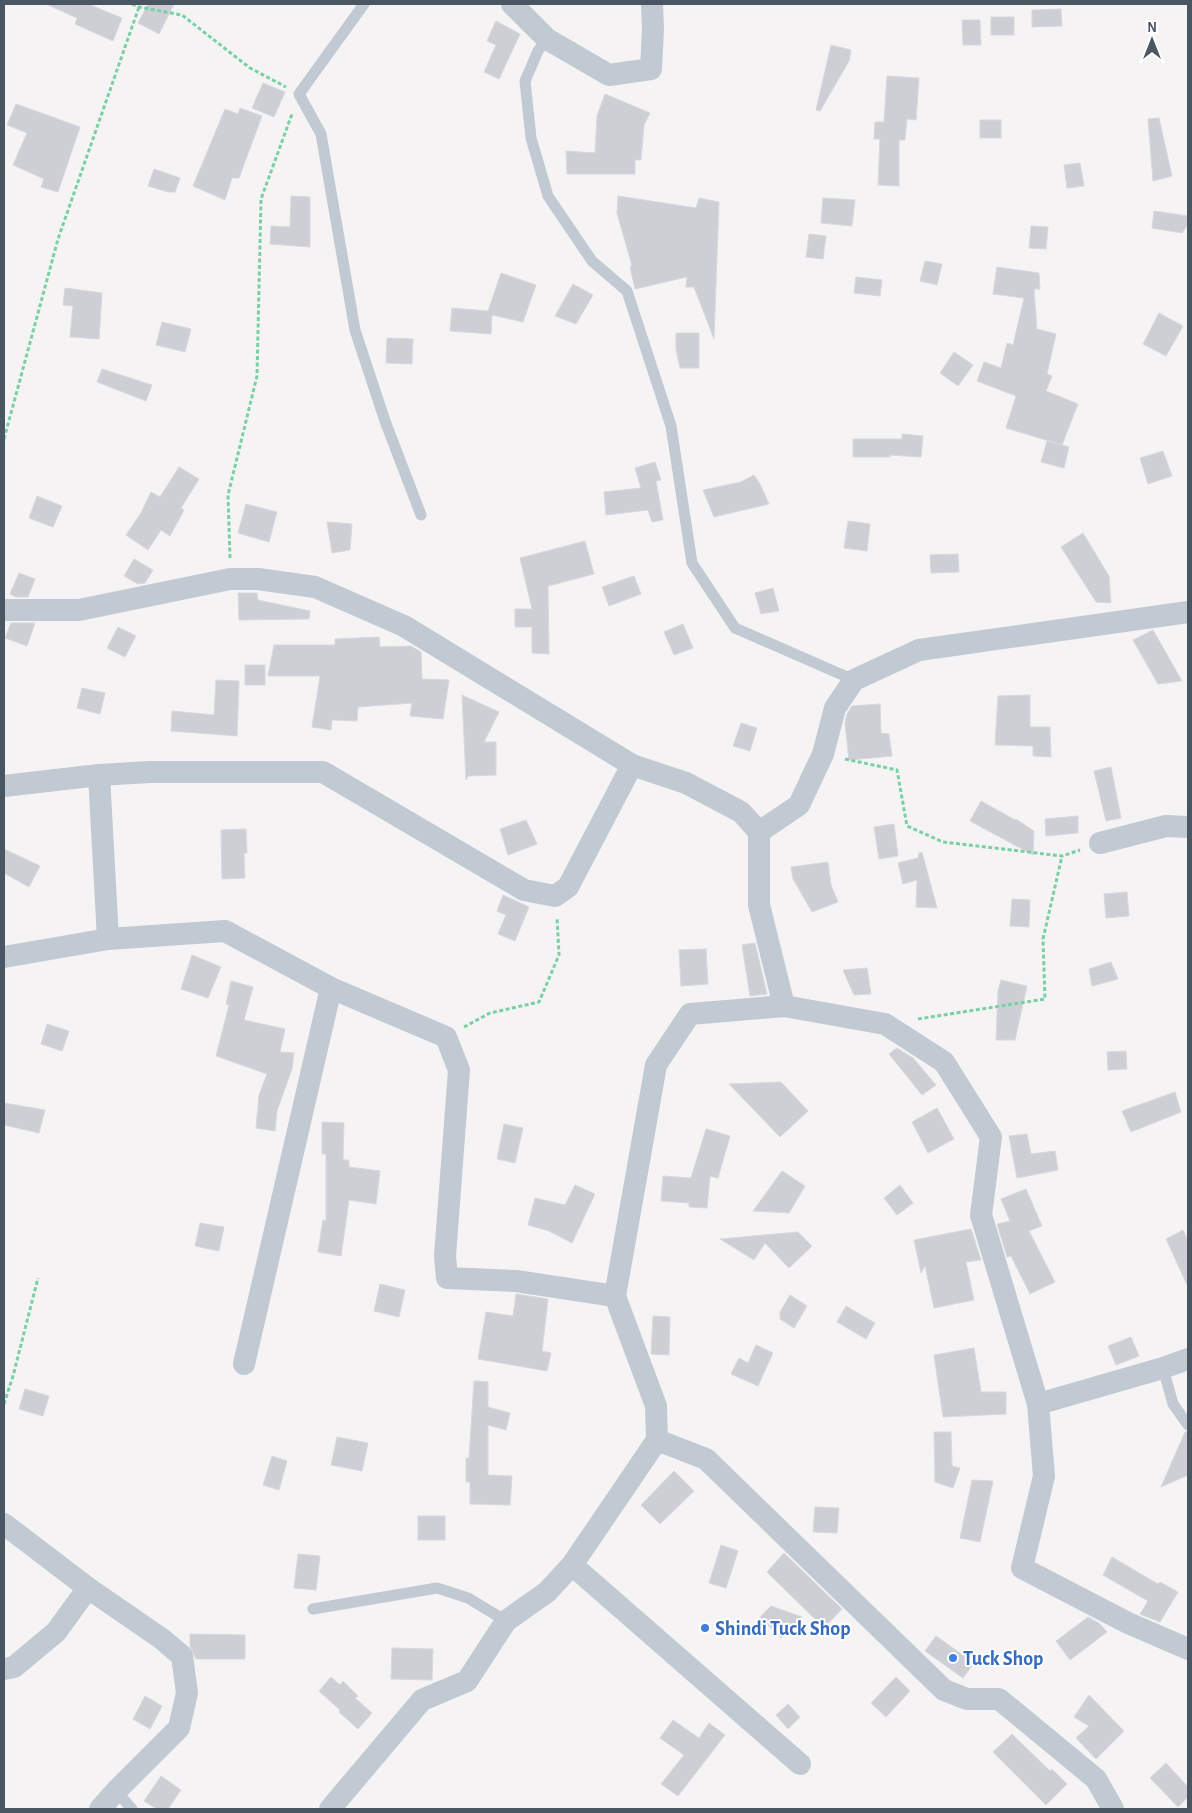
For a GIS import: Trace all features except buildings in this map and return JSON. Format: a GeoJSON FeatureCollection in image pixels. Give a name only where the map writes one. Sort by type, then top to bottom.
{"type":"FeatureCollection","features":[{"type":"Feature","properties":{"kind":"street"},"geometry":{"type":"LineString","coordinates":[[512,4],[547,39],[608,75],[651,69],[652,4]]}},
{"type":"Feature","properties":{"kind":"street"},"geometry":{"type":"LineString","coordinates":[[4,610],[79,610],[230,579],[258,579],[315,588],[404,626],[632,765],[686,783],[741,812],[759,832],[759,905],[784,1006]]}},
{"type":"Feature","properties":{"kind":"street"},"geometry":{"type":"LineString","coordinates":[[759,832],[799,805],[823,754],[836,708],[854,680],[919,650],[1188,612]]}},
{"type":"Feature","properties":{"kind":"street"},"geometry":{"type":"LineString","coordinates":[[4,786],[100,775],[150,772],[323,772],[524,890],[555,896],[568,887],[632,765]]}},
{"type":"Feature","properties":{"kind":"street"},"geometry":{"type":"LineString","coordinates":[[100,775],[108,939]]}},
{"type":"Feature","properties":{"kind":"street"},"geometry":{"type":"LineString","coordinates":[[1100,843],[1166,826],[1188,828]]}},
{"type":"Feature","properties":{"kind":"street"},"geometry":{"type":"LineString","coordinates":[[4,957],[108,939],[225,931],[331,988],[446,1037],[460,1070],[445,1256],[448,1278],[516,1281],[615,1296]]}},
{"type":"Feature","properties":{"kind":"street"},"geometry":{"type":"LineString","coordinates":[[244,1364],[331,988]]}},
{"type":"Feature","properties":{"kind":"street"},"geometry":{"type":"LineString","coordinates":[[330,1809],[422,1700],[466,1681],[506,1621],[547,1592],[572,1565],[657,1440],[656,1406],[615,1296],[656,1065],[690,1014],[784,1006],[885,1024],[944,1062],[991,1137],[981,1215],[1038,1404],[1044,1476],[1022,1568],[1128,1623],[1188,1649]]}},
{"type":"Feature","properties":{"kind":"street"},"geometry":{"type":"LineString","coordinates":[[1038,1404],[1188,1359]]}},
{"type":"Feature","properties":{"kind":"street"},"geometry":{"type":"LineString","coordinates":[[657,1440],[706,1458],[944,1690],[967,1699],[999,1699],[1096,1779],[1113,1809]]}},
{"type":"Feature","properties":{"kind":"street"},"geometry":{"type":"LineString","coordinates":[[4,1524],[88,1588],[162,1639],[182,1656],[187,1693],[179,1728],[116,1790],[100,1809]]}},
{"type":"Feature","properties":{"kind":"street"},"geometry":{"type":"LineString","coordinates":[[572,1565],[800,1764]]}},
{"type":"Feature","properties":{"kind":"street"},"geometry":{"type":"LineString","coordinates":[[4,1669],[14,1667],[56,1632],[88,1588]]}},
{"type":"Feature","properties":{"kind":"lane"},"geometry":{"type":"LineString","coordinates":[[364,4],[299,94],[321,134],[355,330],[385,421],[420,515]]}},
{"type":"Feature","properties":{"kind":"lane"},"geometry":{"type":"LineString","coordinates":[[547,39],[538,51],[525,81],[531,138],[548,196],[592,261],[627,291],[671,426],[692,563],[734,628],[854,680]]}},
{"type":"Feature","properties":{"kind":"lane"},"geometry":{"type":"LineString","coordinates":[[1163,1368],[1173,1404],[1188,1425]]}},
{"type":"Feature","properties":{"kind":"lane"},"geometry":{"type":"LineString","coordinates":[[313,1609],[437,1588],[468,1598],[506,1621]]}},
{"type":"Feature","properties":{"kind":"lane"},"geometry":{"type":"LineString","coordinates":[[116,1790],[132,1809]]}},
{"type":"Feature","properties":{"kind":"path"},"geometry":{"type":"LineString","coordinates":[[132,4],[182,15],[250,68],[299,94],[260,198],[257,376],[228,495],[230,579]]}},
{"type":"Feature","properties":{"kind":"path"},"geometry":{"type":"LineString","coordinates":[[4,439],[58,239],[139,7]]}},
{"type":"Feature","properties":{"kind":"path"},"geometry":{"type":"LineString","coordinates":[[823,754],[897,770],[907,826],[943,842],[1062,856],[1043,939],[1045,999],[885,1024]]}},
{"type":"Feature","properties":{"kind":"path"},"geometry":{"type":"LineString","coordinates":[[446,1037],[490,1013],[539,1002],[559,955],[555,896]]}},
{"type":"Feature","properties":{"kind":"path"},"geometry":{"type":"LineString","coordinates":[[4,1404],[38,1278]]}},
{"type":"Feature","properties":{"kind":"place","name":"Shindi Tuck Shop"},"geometry":{"type":"Point","coordinates":[705,1628]}},
{"type":"Feature","properties":{"kind":"place","name":"Tuck Shop"},"geometry":{"type":"Point","coordinates":[953,1658]}}]}
